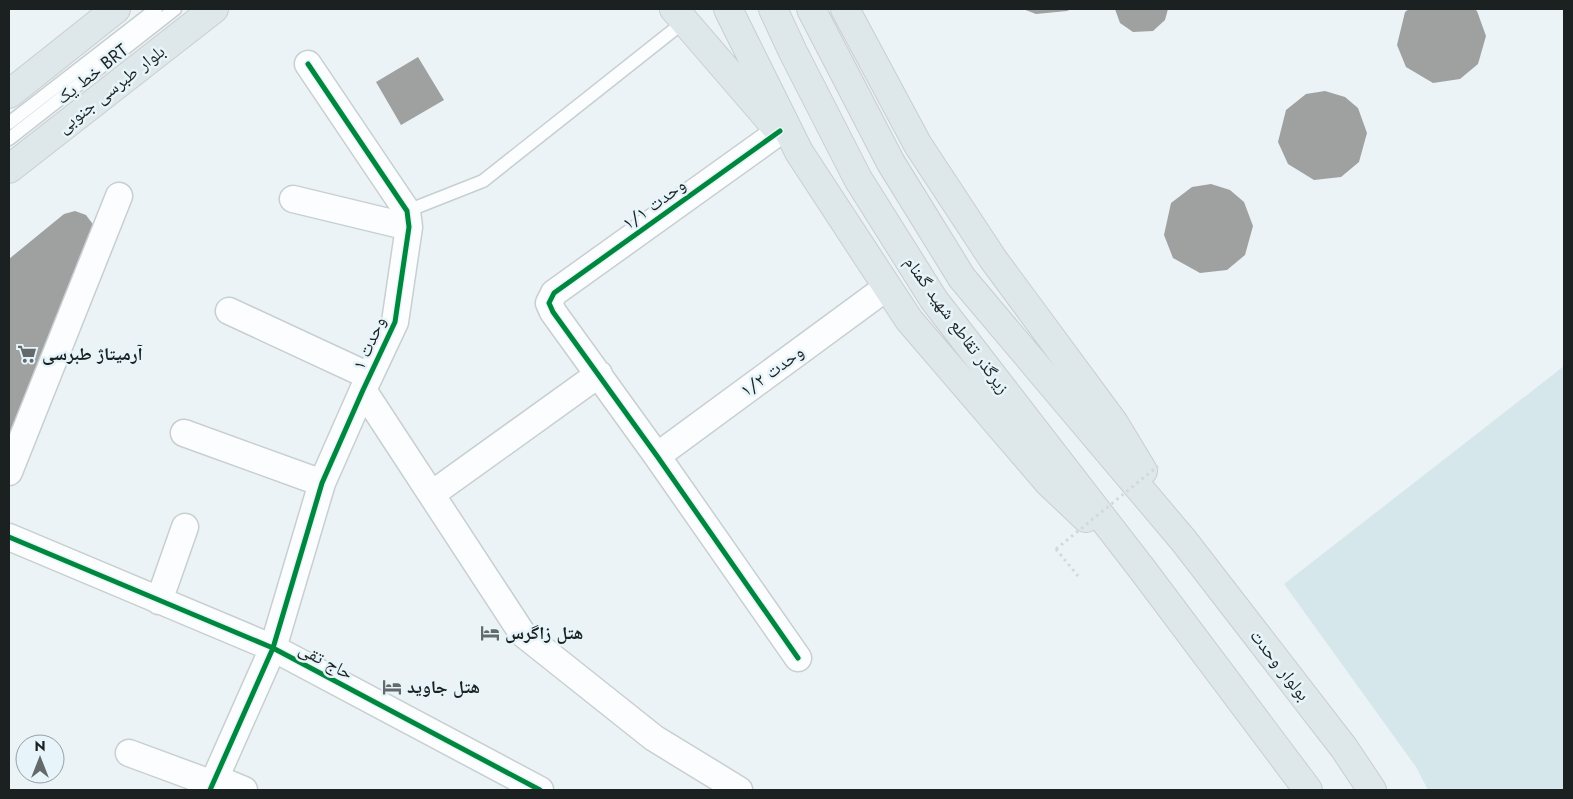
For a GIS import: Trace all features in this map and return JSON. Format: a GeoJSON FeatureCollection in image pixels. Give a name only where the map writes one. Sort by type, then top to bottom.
{"type":"FeatureCollection","features":[{"type":"Feature","properties":{"kind":"main road"},"geometry":{"type":"LineString","coordinates":[[9,94],[116,9]]}},
{"type":"Feature","properties":{"kind":"main road","name":"بلوار طبرسی جنوبی"},"geometry":{"type":"LineString","coordinates":[[9,169],[214,9]]}},
{"type":"Feature","properties":{"kind":"main road"},"geometry":{"type":"LineString","coordinates":[[728,9],[799,152],[908,320],[1048,482],[1142,569],[1308,790]]}},
{"type":"Feature","properties":{"kind":"main road","name":"زیرگذر تقاطع شهید گمنام"},"geometry":{"type":"LineString","coordinates":[[772,9],[858,179],[934,300],[1142,569]]}},
{"type":"Feature","properties":{"kind":"main road","name":"زیرگذر تقاطع شهید گمنام"},"geometry":{"type":"LineString","coordinates":[[811,9],[891,163],[962,278],[1184,541]]}},
{"type":"Feature","properties":{"kind":"main road"},"geometry":{"type":"LineString","coordinates":[[845,9],[918,146],[993,258],[1114,423],[1184,541]]}},
{"type":"Feature","properties":{"kind":"main road"},"geometry":{"type":"LineString","coordinates":[[679,15],[799,152]]}},
{"type":"Feature","properties":{"kind":"main road","name":"بولوار وحدت"},"geometry":{"type":"LineString","coordinates":[[1184,541],[1344,748],[1372,790]]}},
{"type":"Feature","properties":{"kind":"street"},"geometry":{"type":"LineString","coordinates":[[308,64],[408,219]]}},
{"type":"Feature","properties":{"kind":"street","name":"وحدت ۱/۱"},"geometry":{"type":"LineString","coordinates":[[599,374],[553,312],[549,302],[554,292],[780,131]]}},
{"type":"Feature","properties":{"kind":"street"},"geometry":{"type":"LineString","coordinates":[[9,472],[119,196]]}},
{"type":"Feature","properties":{"kind":"street"},"geometry":{"type":"LineString","coordinates":[[293,199],[408,219]]}},
{"type":"Feature","properties":{"kind":"street","name":"وحدت ۱"},"geometry":{"type":"LineString","coordinates":[[213,784],[273,648],[322,483],[395,322],[408,219]]}},
{"type":"Feature","properties":{"kind":"street","name":"وحدت ۱/۲"},"geometry":{"type":"LineString","coordinates":[[656,456],[887,287]]}},
{"type":"Feature","properties":{"kind":"street"},"geometry":{"type":"LineString","coordinates":[[229,310],[366,383],[432,494],[522,632],[654,738],[739,790]]}},
{"type":"Feature","properties":{"kind":"street"},"geometry":{"type":"LineString","coordinates":[[432,494],[599,374],[798,658]]}},
{"type":"Feature","properties":{"kind":"street"},"geometry":{"type":"LineString","coordinates":[[184,433],[322,483]]}},
{"type":"Feature","properties":{"kind":"street"},"geometry":{"type":"LineString","coordinates":[[159,601],[185,527]]}},
{"type":"Feature","properties":{"kind":"street","name":"حاج تقی"},"geometry":{"type":"LineString","coordinates":[[9,537],[273,648],[540,790]]}},
{"type":"Feature","properties":{"kind":"street"},"geometry":{"type":"LineString","coordinates":[[129,753],[213,784],[244,790]]}},
{"type":"Feature","properties":{"kind":"lane","name":"خط یک BRT"},"geometry":{"type":"LineString","coordinates":[[9,123],[156,9]]}},
{"type":"Feature","properties":{"kind":"lane","name":"خط یک BRT"},"geometry":{"type":"LineString","coordinates":[[9,139],[175,9]]}},
{"type":"Feature","properties":{"kind":"lane"},"geometry":{"type":"LineString","coordinates":[[408,219],[483,181],[679,15]]}},
{"type":"Feature","properties":{"kind":"path"},"geometry":{"type":"LineString","coordinates":[[1078,576],[1056,549],[1158,466]]}},
{"type":"Feature","properties":{"kind":"shaded area"},"geometry":{"type":"Polygon","coordinates":[[[1564,366],[1564,790],[1428,790],[1416,767],[1284,584],[1564,366]]]}},
{"type":"Feature","properties":{"kind":"building"},"geometry":{"type":"Polygon","coordinates":[[[1023,9],[1071,9],[1036,14],[1023,9]]]}},
{"type":"Feature","properties":{"kind":"building"},"geometry":{"type":"Polygon","coordinates":[[[1115,9],[1168,9],[1165,20],[1153,31],[1133,32],[1120,23],[1115,9]]]}},
{"type":"Feature","properties":{"kind":"building"},"geometry":{"type":"Polygon","coordinates":[[[1409,9],[1474,9],[1477,11],[1486,36],[1478,64],[1460,79],[1433,83],[1406,67],[1397,45],[1405,12],[1409,9]]]}},
{"type":"Feature","properties":{"kind":"building"},"geometry":{"type":"Polygon","coordinates":[[[418,57],[444,100],[401,125],[376,82],[418,57]]]}},
{"type":"Feature","properties":{"kind":"building"},"geometry":{"type":"Polygon","coordinates":[[[1325,91],[1345,97],[1358,108],[1367,133],[1359,162],[1341,177],[1314,180],[1288,164],[1278,142],[1286,110],[1306,94],[1325,91]]]}},
{"type":"Feature","properties":{"kind":"building"},"geometry":{"type":"Polygon","coordinates":[[[1211,184],[1230,190],[1244,202],[1253,226],[1245,255],[1227,270],[1200,273],[1173,258],[1164,235],[1171,203],[1192,187],[1211,184]]]}},
{"type":"Feature","properties":{"kind":"building","name":"آرمیتاژ طبرسی"},"geometry":{"type":"Polygon","coordinates":[[[75,211],[86,215],[95,227],[9,449],[9,259],[64,214],[75,211]]]}},
{"type":"Feature","properties":{"kind":"cycle path"},"geometry":{"type":"LineString","coordinates":[[210,790],[273,648],[322,483],[395,322],[409,227],[407,211],[308,64]]}},
{"type":"Feature","properties":{"kind":"cycle path"},"geometry":{"type":"LineString","coordinates":[[780,131],[554,293],[549,303],[553,312],[657,456],[798,658]]}},
{"type":"Feature","properties":{"kind":"cycle path"},"geometry":{"type":"LineString","coordinates":[[9,537],[273,648],[540,790]]}},
{"type":"Feature","properties":{"kind":"place","name":"آرمیتاژ طبرسی"},"geometry":{"type":"Point","coordinates":[27,354]}},
{"type":"Feature","properties":{"kind":"place","name":"هتل زاگرس"},"geometry":{"type":"Point","coordinates":[490,633]}},
{"type":"Feature","properties":{"kind":"place","name":"هتل جاوید"},"geometry":{"type":"Point","coordinates":[392,687]}}]}
